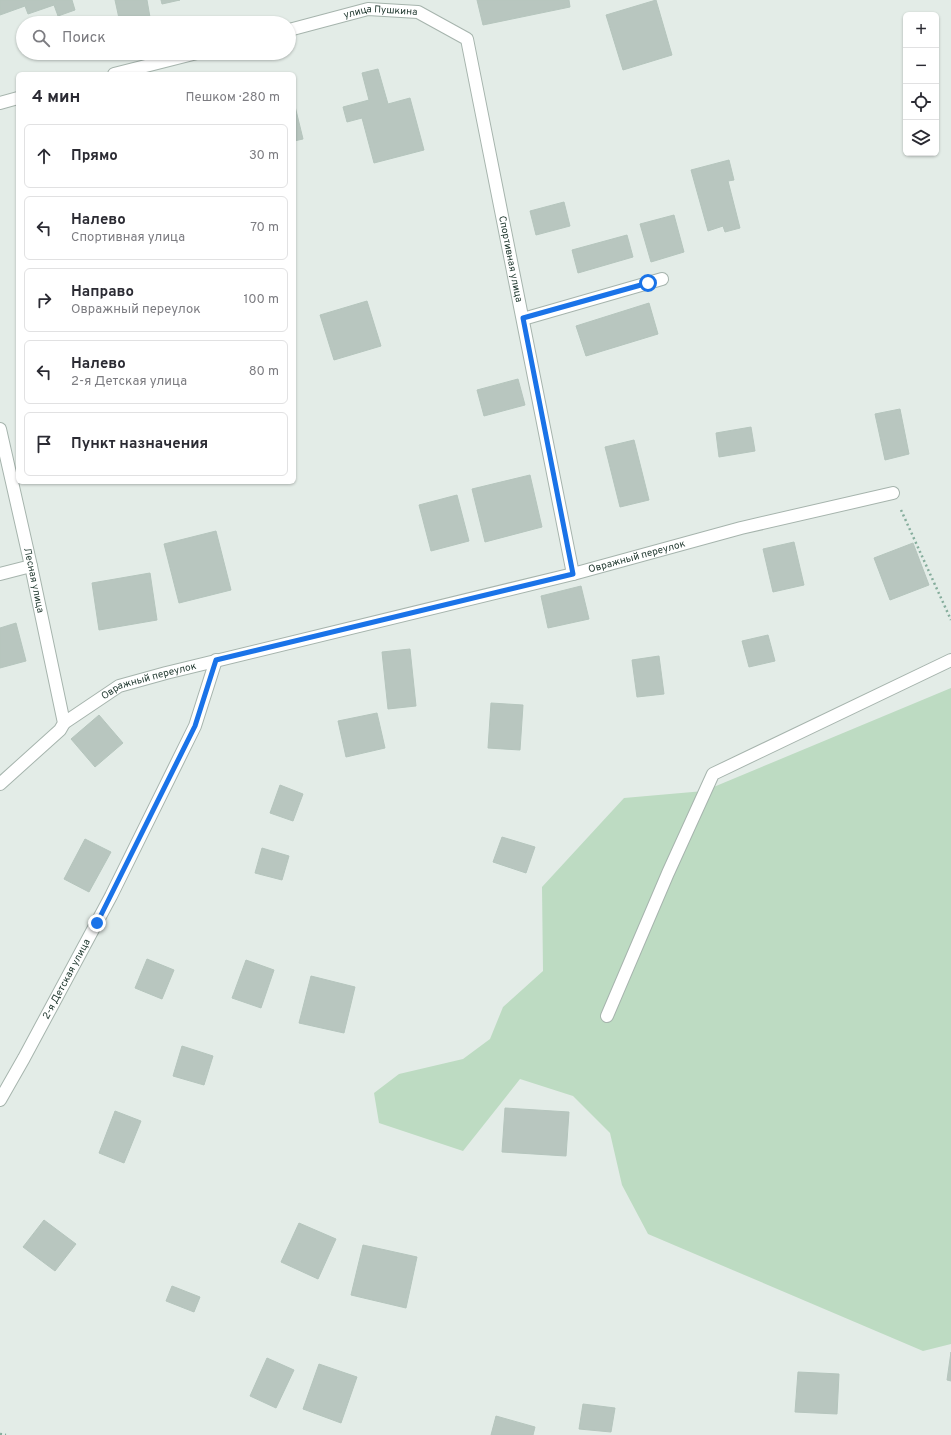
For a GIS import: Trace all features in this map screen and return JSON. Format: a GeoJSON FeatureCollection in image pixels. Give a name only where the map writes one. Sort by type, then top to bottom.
{"type":"FeatureCollection","features":[{"type":"Feature","properties":{"kind":"street","name":"улица Пушкина"},"geometry":{"type":"LineString","coordinates":[[296,28],[367,5],[418,12],[467,39]]}},
{"type":"Feature","properties":{"kind":"street","name":"Спортивная улица"},"geometry":{"type":"LineString","coordinates":[[467,39],[573,574]]}},
{"type":"Feature","properties":{"kind":"street"},"geometry":{"type":"LineString","coordinates":[[122,72],[169,60]]}},
{"type":"Feature","properties":{"kind":"street"},"geometry":{"type":"LineString","coordinates":[[0,103],[16,99]]}},
{"type":"Feature","properties":{"kind":"street"},"geometry":{"type":"LineString","coordinates":[[523,318],[662,279]]}},
{"type":"Feature","properties":{"kind":"street","name":"Лесная улица"},"geometry":{"type":"LineString","coordinates":[[0,429],[31,566],[62,726]]}},
{"type":"Feature","properties":{"kind":"street","name":"Овражный переулок"},"geometry":{"type":"LineString","coordinates":[[62,726],[119,686],[216,660],[573,574],[741,528],[893,493]]}},
{"type":"Feature","properties":{"kind":"street"},"geometry":{"type":"LineString","coordinates":[[0,574],[31,566]]}},
{"type":"Feature","properties":{"kind":"street","name":"2-я Детская улица"},"geometry":{"type":"LineString","coordinates":[[0,1100],[111,896],[195,726],[216,660]]}},
{"type":"Feature","properties":{"kind":"street"},"geometry":{"type":"LineString","coordinates":[[607,1016],[668,873],[713,774],[951,660]]}},
{"type":"Feature","properties":{"kind":"street"},"geometry":{"type":"LineString","coordinates":[[0,784],[62,726]]}},
{"type":"Feature","properties":{"kind":"path"},"geometry":{"type":"LineString","coordinates":[[893,493],[951,620]]}},
{"type":"Feature","properties":{"kind":"path"},"geometry":{"type":"LineString","coordinates":[[0,1434],[6,1435]]}},
{"type":"Feature","properties":{"kind":"green space"},"geometry":{"type":"Polygon","coordinates":[[[951,688],[951,1344],[923,1351],[648,1234],[622,1185],[610,1133],[573,1096],[520,1079],[463,1151],[379,1123],[374,1093],[399,1074],[463,1059],[490,1039],[503,1007],[543,971],[542,887],[624,798],[704,791],[951,688]]]}},
{"type":"Feature","properties":{"kind":"building"},"geometry":{"type":"Polygon","coordinates":[[[0,0],[72,0],[75,10],[58,16],[54,5],[28,14],[25,6],[0,15],[0,0]]]}},
{"type":"Feature","properties":{"kind":"building"},"geometry":{"type":"Polygon","coordinates":[[[115,0],[147,0],[150,16],[118,16],[115,0]]]}},
{"type":"Feature","properties":{"kind":"building"},"geometry":{"type":"Polygon","coordinates":[[[161,0],[180,0],[162,4],[161,0]]]}},
{"type":"Feature","properties":{"kind":"building"},"geometry":{"type":"Polygon","coordinates":[[[477,0],[569,0],[570,7],[483,25],[477,0]]]}},
{"type":"Feature","properties":{"kind":"building"},"geometry":{"type":"Polygon","coordinates":[[[656,0],[672,55],[623,70],[606,15],[656,0]]]}},
{"type":"Feature","properties":{"kind":"building"},"geometry":{"type":"Polygon","coordinates":[[[378,69],[388,104],[410,98],[424,150],[374,163],[362,118],[347,122],[343,107],[369,100],[362,73],[378,69]]]}},
{"type":"Feature","properties":{"kind":"building"},"geometry":{"type":"Polygon","coordinates":[[[296,110],[303,139],[296,141],[296,110]]]}},
{"type":"Feature","properties":{"kind":"building"},"geometry":{"type":"Polygon","coordinates":[[[729,160],[734,180],[728,181],[740,228],[725,232],[723,226],[708,231],[691,170],[729,160]]]}},
{"type":"Feature","properties":{"kind":"building"},"geometry":{"type":"Polygon","coordinates":[[[564,202],[570,226],[536,235],[530,211],[564,202]]]}},
{"type":"Feature","properties":{"kind":"building"},"geometry":{"type":"Polygon","coordinates":[[[674,215],[684,252],[651,262],[640,224],[674,215]]]}},
{"type":"Feature","properties":{"kind":"building"},"geometry":{"type":"Polygon","coordinates":[[[627,235],[633,257],[578,273],[572,250],[627,235]]]}},
{"type":"Feature","properties":{"kind":"building"},"geometry":{"type":"Polygon","coordinates":[[[367,301],[381,346],[334,360],[320,315],[367,301]]]}},
{"type":"Feature","properties":{"kind":"building"},"geometry":{"type":"Polygon","coordinates":[[[649,303],[658,334],[586,356],[576,326],[649,303]]]}},
{"type":"Feature","properties":{"kind":"building"},"geometry":{"type":"Polygon","coordinates":[[[518,379],[525,405],[484,416],[477,390],[518,379]]]}},
{"type":"Feature","properties":{"kind":"building"},"geometry":{"type":"Polygon","coordinates":[[[900,409],[909,454],[885,460],[875,414],[900,409]]]}},
{"type":"Feature","properties":{"kind":"building"},"geometry":{"type":"Polygon","coordinates":[[[751,427],[755,451],[719,457],[716,433],[751,427]]]}},
{"type":"Feature","properties":{"kind":"building"},"geometry":{"type":"Polygon","coordinates":[[[634,440],[649,500],[620,507],[605,447],[634,440]]]}},
{"type":"Feature","properties":{"kind":"building"},"geometry":{"type":"Polygon","coordinates":[[[530,475],[542,527],[485,542],[472,489],[530,475]]]}},
{"type":"Feature","properties":{"kind":"building"},"geometry":{"type":"Polygon","coordinates":[[[457,495],[469,541],[431,551],[419,505],[457,495]]]}},
{"type":"Feature","properties":{"kind":"building"},"geometry":{"type":"Polygon","coordinates":[[[216,531],[231,590],[179,603],[164,544],[216,531]]]}},
{"type":"Feature","properties":{"kind":"building"},"geometry":{"type":"Polygon","coordinates":[[[794,542],[804,585],[773,592],[763,549],[794,542]]]}},
{"type":"Feature","properties":{"kind":"building"},"geometry":{"type":"Polygon","coordinates":[[[913,543],[929,585],[890,600],[874,558],[913,543]]]}},
{"type":"Feature","properties":{"kind":"building"},"geometry":{"type":"Polygon","coordinates":[[[150,573],[157,620],[99,630],[92,583],[150,573]]]}},
{"type":"Feature","properties":{"kind":"building"},"geometry":{"type":"Polygon","coordinates":[[[581,586],[589,619],[548,628],[541,596],[581,586]]]}},
{"type":"Feature","properties":{"kind":"building"},"geometry":{"type":"Polygon","coordinates":[[[16,623],[26,661],[0,668],[0,628],[16,623]]]}},
{"type":"Feature","properties":{"kind":"building"},"geometry":{"type":"Polygon","coordinates":[[[768,635],[775,661],[749,667],[742,641],[768,635]]]}},
{"type":"Feature","properties":{"kind":"building"},"geometry":{"type":"Polygon","coordinates":[[[410,649],[416,706],[388,709],[382,652],[410,649]]]}},
{"type":"Feature","properties":{"kind":"building"},"geometry":{"type":"Polygon","coordinates":[[[659,656],[664,694],[637,697],[632,660],[659,656]]]}},
{"type":"Feature","properties":{"kind":"building"},"geometry":{"type":"Polygon","coordinates":[[[491,703],[523,705],[520,750],[488,748],[491,703]]]}},
{"type":"Feature","properties":{"kind":"building"},"geometry":{"type":"Polygon","coordinates":[[[377,713],[385,748],[346,757],[338,721],[377,713]]]}},
{"type":"Feature","properties":{"kind":"building"},"geometry":{"type":"Polygon","coordinates":[[[99,715],[123,743],[95,767],[71,739],[99,715]]]}},
{"type":"Feature","properties":{"kind":"building"},"geometry":{"type":"Polygon","coordinates":[[[280,785],[303,794],[293,821],[270,813],[280,785]]]}},
{"type":"Feature","properties":{"kind":"building"},"geometry":{"type":"Polygon","coordinates":[[[502,837],[535,847],[526,873],[493,862],[502,837]]]}},
{"type":"Feature","properties":{"kind":"building"},"geometry":{"type":"Polygon","coordinates":[[[85,839],[111,852],[89,892],[64,879],[85,839]]]}},
{"type":"Feature","properties":{"kind":"building"},"geometry":{"type":"Polygon","coordinates":[[[262,848],[289,856],[282,880],[255,873],[262,848]]]}},
{"type":"Feature","properties":{"kind":"building"},"geometry":{"type":"Polygon","coordinates":[[[147,959],[174,970],[162,999],[135,988],[147,959]]]}},
{"type":"Feature","properties":{"kind":"building"},"geometry":{"type":"Polygon","coordinates":[[[246,960],[274,970],[261,1008],[232,998],[246,960]]]}},
{"type":"Feature","properties":{"kind":"building"},"geometry":{"type":"Polygon","coordinates":[[[311,976],[355,987],[344,1033],[299,1023],[311,976]]]}},
{"type":"Feature","properties":{"kind":"building"},"geometry":{"type":"Polygon","coordinates":[[[182,1046],[213,1056],[204,1085],[173,1076],[182,1046]]]}},
{"type":"Feature","properties":{"kind":"building"},"geometry":{"type":"Polygon","coordinates":[[[505,1108],[569,1112],[566,1156],[502,1152],[505,1108]]]}},
{"type":"Feature","properties":{"kind":"building"},"geometry":{"type":"Polygon","coordinates":[[[115,1111],[141,1121],[124,1163],[99,1153],[115,1111]]]}},
{"type":"Feature","properties":{"kind":"building"},"geometry":{"type":"Polygon","coordinates":[[[44,1220],[76,1244],[55,1271],[23,1247],[44,1220]]]}},
{"type":"Feature","properties":{"kind":"building"},"geometry":{"type":"Polygon","coordinates":[[[299,1223],[336,1239],[318,1279],[281,1262],[299,1223]]]}},
{"type":"Feature","properties":{"kind":"building"},"geometry":{"type":"Polygon","coordinates":[[[363,1245],[417,1257],[406,1308],[351,1295],[363,1245]]]}},
{"type":"Feature","properties":{"kind":"building"},"geometry":{"type":"Polygon","coordinates":[[[172,1286],[200,1297],[194,1312],[166,1301],[172,1286]]]}},
{"type":"Feature","properties":{"kind":"building"},"geometry":{"type":"Polygon","coordinates":[[[951,1352],[951,1381],[947,1380],[951,1352]]]}},
{"type":"Feature","properties":{"kind":"building"},"geometry":{"type":"Polygon","coordinates":[[[267,1358],[294,1370],[276,1408],[250,1396],[267,1358]]]}},
{"type":"Feature","properties":{"kind":"building"},"geometry":{"type":"Polygon","coordinates":[[[319,1364],[357,1377],[341,1423],[303,1409],[319,1364]]]}},
{"type":"Feature","properties":{"kind":"building"},"geometry":{"type":"Polygon","coordinates":[[[798,1372],[839,1374],[837,1414],[795,1412],[798,1372]]]}},
{"type":"Feature","properties":{"kind":"building"},"geometry":{"type":"Polygon","coordinates":[[[583,1404],[615,1408],[611,1432],[579,1429],[583,1404]]]}},
{"type":"Feature","properties":{"kind":"building"},"geometry":{"type":"Polygon","coordinates":[[[496,1416],[535,1427],[533,1435],[491,1435],[496,1416]]]}},
{"type":"Feature","properties":{"kind":"route"},"geometry":{"type":"LineString","coordinates":[[97,923],[195,726],[216,660],[573,574],[523,318],[648,283]]}}]}
